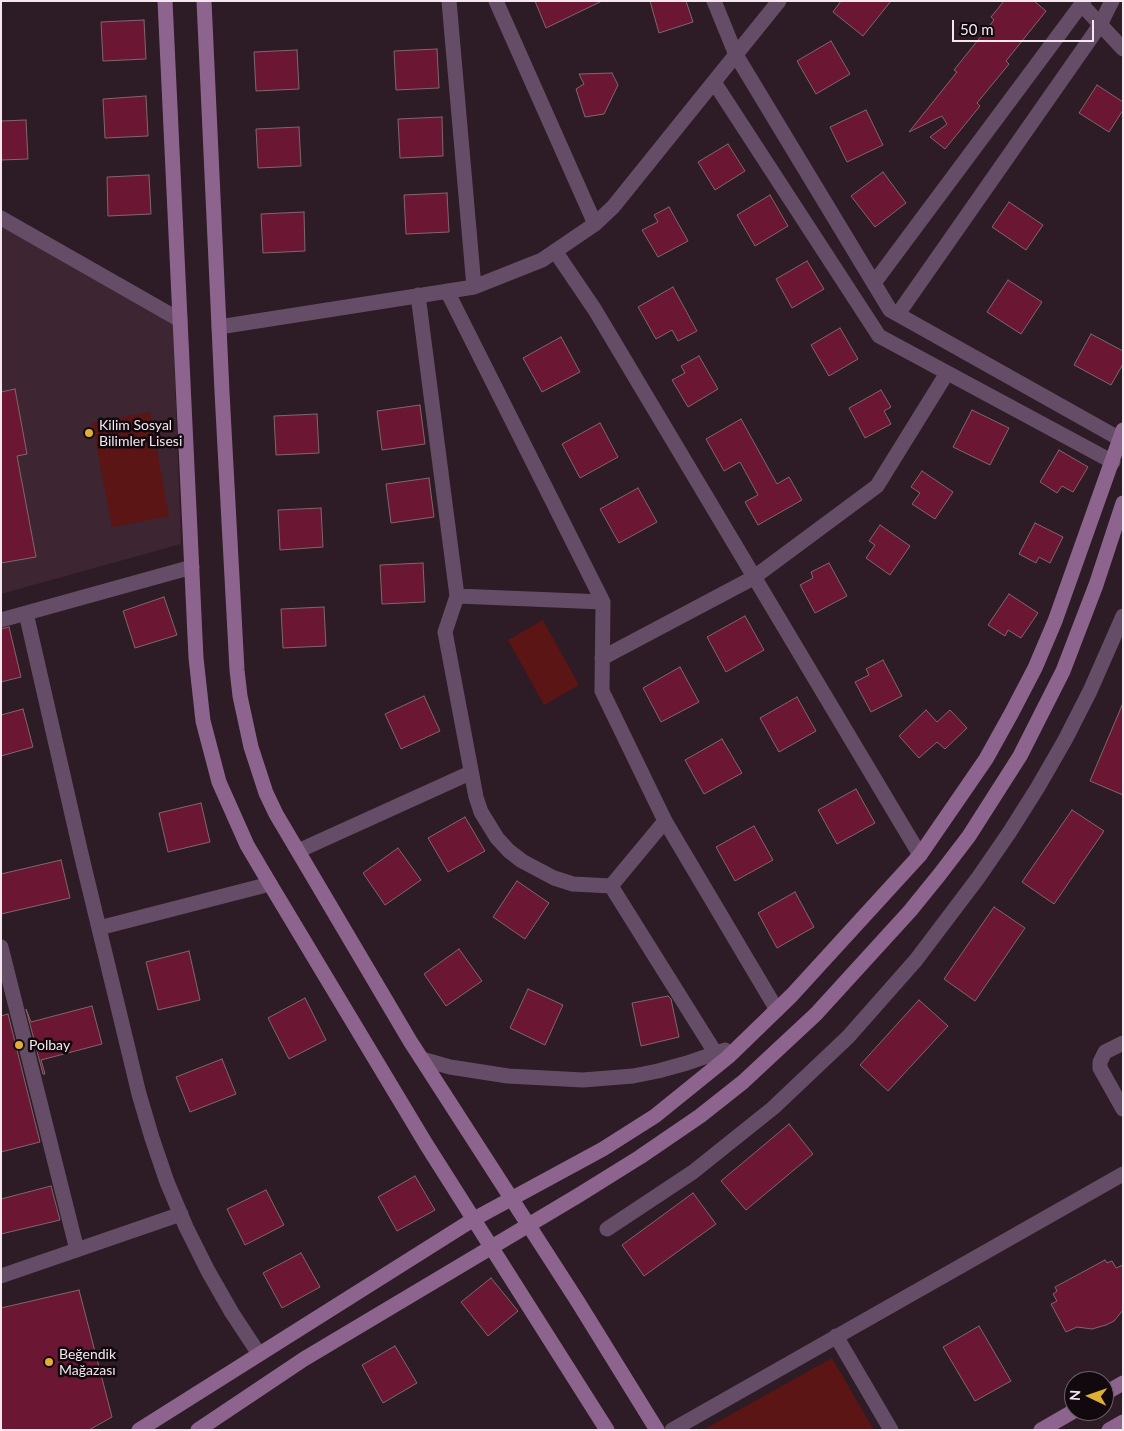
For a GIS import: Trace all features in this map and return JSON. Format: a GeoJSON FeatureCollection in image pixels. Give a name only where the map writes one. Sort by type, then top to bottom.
{"type":"FeatureCollection","features":[{"type":"Feature","properties":{"kind":"street"},"geometry":{"type":"LineString","coordinates":[[165,1],[199,690],[210,752],[219,782],[247,845],[270,884],[426,1144],[607,1430]]}},
{"type":"Feature","properties":{"kind":"street"},"geometry":{"type":"LineString","coordinates":[[204,1],[237,660],[240,696],[251,747],[276,814],[422,1060],[657,1430]]}},
{"type":"Feature","properties":{"kind":"street"},"geometry":{"type":"LineString","coordinates":[[449,1],[474,287]]}},
{"type":"Feature","properties":{"kind":"street"},"geometry":{"type":"LineString","coordinates":[[496,1],[595,224]]}},
{"type":"Feature","properties":{"kind":"street"},"geometry":{"type":"LineString","coordinates":[[140,1430],[474,1219],[603,1149],[655,1116],[692,1088],[777,1010],[920,855],[986,759],[1035,668],[1055,621],[1113,462],[1121,434],[890,310],[736,55],[714,1]]}},
{"type":"Feature","properties":{"kind":"street"},"geometry":{"type":"LineString","coordinates":[[219,327],[474,287],[542,260],[595,224],[613,206],[779,1]]}},
{"type":"Feature","properties":{"kind":"street"},"geometry":{"type":"LineString","coordinates":[[898,314],[1100,25],[1112,1]]}},
{"type":"Feature","properties":{"kind":"street"},"geometry":{"type":"LineString","coordinates":[[874,283],[1083,3],[1123,50]]}},
{"type":"Feature","properties":{"kind":"street"},"geometry":{"type":"LineString","coordinates":[[714,82],[879,336],[1113,462]]}},
{"type":"Feature","properties":{"kind":"street"},"geometry":{"type":"LineString","coordinates":[[1,218],[180,320]]}},
{"type":"Feature","properties":{"kind":"street"},"geometry":{"type":"LineString","coordinates":[[555,252],[595,310],[753,578],[920,855]]}},
{"type":"Feature","properties":{"kind":"street"},"geometry":{"type":"LineString","coordinates":[[447,291],[603,602],[602,691],[665,821],[777,1010]]}},
{"type":"Feature","properties":{"kind":"street"},"geometry":{"type":"LineString","coordinates":[[418,295],[457,596],[445,632],[476,797],[488,825],[509,850],[537,871],[573,884],[611,886]]}},
{"type":"Feature","properties":{"kind":"street"},"geometry":{"type":"LineString","coordinates":[[602,658],[753,578],[877,486],[947,373]]}},
{"type":"Feature","properties":{"kind":"street"},"geometry":{"type":"LineString","coordinates":[[198,1430],[304,1359],[529,1226],[640,1157],[700,1116],[743,1082],[816,1014],[910,911],[969,836],[996,797],[1020,756],[1063,671],[1096,585],[1123,503]]}},
{"type":"Feature","properties":{"kind":"street"},"geometry":{"type":"LineString","coordinates":[[1,620],[192,566]]}},
{"type":"Feature","properties":{"kind":"street"},"geometry":{"type":"LineString","coordinates":[[457,596],[603,602]]}},
{"type":"Feature","properties":{"kind":"street"},"geometry":{"type":"LineString","coordinates":[[26,613],[99,928],[139,1094],[152,1138],[181,1214],[208,1271],[232,1314],[259,1354]]}},
{"type":"Feature","properties":{"kind":"street"},"geometry":{"type":"LineString","coordinates":[[607,1229],[693,1172],[773,1108],[848,1037],[916,960],[978,878],[1038,787],[1090,691],[1123,616]]}},
{"type":"Feature","properties":{"kind":"street"},"geometry":{"type":"LineString","coordinates":[[298,851],[470,773]]}},
{"type":"Feature","properties":{"kind":"street"},"geometry":{"type":"LineString","coordinates":[[611,886],[665,821]]}},
{"type":"Feature","properties":{"kind":"street"},"geometry":{"type":"LineString","coordinates":[[99,928],[270,884]]}},
{"type":"Feature","properties":{"kind":"street"},"geometry":{"type":"LineString","coordinates":[[611,886],[716,1054]]}},
{"type":"Feature","properties":{"kind":"street"},"geometry":{"type":"LineString","coordinates":[[1,947],[77,1250]]}},
{"type":"Feature","properties":{"kind":"street"},"geometry":{"type":"LineString","coordinates":[[422,1060],[450,1067],[508,1076],[583,1080],[633,1076],[658,1071],[716,1054],[744,1042]]}},
{"type":"Feature","properties":{"kind":"street"},"geometry":{"type":"LineString","coordinates":[[1123,1043],[1105,1052],[1100,1062],[1100,1068],[1123,1109]]}},
{"type":"Feature","properties":{"kind":"street"},"geometry":{"type":"LineString","coordinates":[[672,1430],[1123,1174]]}},
{"type":"Feature","properties":{"kind":"street"},"geometry":{"type":"LineString","coordinates":[[1,1276],[181,1214]]}},
{"type":"Feature","properties":{"kind":"street"},"geometry":{"type":"LineString","coordinates":[[836,1336],[891,1430]]}},
{"type":"Feature","properties":{"kind":"street"},"geometry":{"type":"LineString","coordinates":[[1041,1430],[1064,1417]]}},
{"type":"Feature","properties":{"kind":"street"},"geometry":{"type":"LineString","coordinates":[[1109,1430],[1123,1422]]}},
{"type":"Feature","properties":{"kind":"shaded area","name":"Kilim Sosyal Bilimler Lisesi"},"geometry":{"type":"Polygon","coordinates":[[[1,217],[173,323],[181,544],[1,594],[1,217]]]}},
{"type":"Feature","properties":{"kind":"shaded area"},"geometry":{"type":"Polygon","coordinates":[[[150,412],[169,516],[112,527],[92,423],[150,412]]]}},
{"type":"Feature","properties":{"kind":"shaded area"},"geometry":{"type":"Polygon","coordinates":[[[543,620],[579,685],[544,705],[508,640],[543,620]]]}},
{"type":"Feature","properties":{"kind":"shaded area"},"geometry":{"type":"Polygon","coordinates":[[[832,1358],[874,1430],[703,1430],[832,1358]]]}},
{"type":"Feature","properties":{"kind":"building"},"geometry":{"type":"Polygon","coordinates":[[[535,1],[602,1],[546,28],[535,1]]]}},
{"type":"Feature","properties":{"kind":"building"},"geometry":{"type":"Polygon","coordinates":[[[650,1],[686,1],[693,22],[659,33],[650,1]]]}},
{"type":"Feature","properties":{"kind":"building"},"geometry":{"type":"Polygon","coordinates":[[[841,1],[891,1],[863,36],[833,12],[841,1]]]}},
{"type":"Feature","properties":{"kind":"building"},"geometry":{"type":"Polygon","coordinates":[[[1004,1],[1034,1],[1046,11],[1006,61],[1009,64],[977,103],[980,106],[945,149],[930,137],[947,124],[942,116],[909,132],[957,72],[954,70],[994,20],[991,17],[1004,1]]]}},
{"type":"Feature","properties":{"kind":"building"},"geometry":{"type":"Polygon","coordinates":[[[144,20],[146,59],[103,61],[101,22],[144,20]]]}},
{"type":"Feature","properties":{"kind":"building"},"geometry":{"type":"Polygon","coordinates":[[[831,41],[850,74],[816,94],[797,61],[831,41]]]}},
{"type":"Feature","properties":{"kind":"building"},"geometry":{"type":"Polygon","coordinates":[[[437,49],[439,88],[396,90],[394,51],[437,49]]]}},
{"type":"Feature","properties":{"kind":"building"},"geometry":{"type":"Polygon","coordinates":[[[297,50],[299,89],[256,91],[254,52],[297,50]]]}},
{"type":"Feature","properties":{"kind":"building"},"geometry":{"type":"Polygon","coordinates":[[[612,73],[618,85],[604,114],[585,117],[576,89],[584,84],[579,74],[612,73]]]}},
{"type":"Feature","properties":{"kind":"building"},"geometry":{"type":"Polygon","coordinates":[[[1097,85],[1123,102],[1123,110],[1109,132],[1079,113],[1097,85]]]}},
{"type":"Feature","properties":{"kind":"building"},"geometry":{"type":"Polygon","coordinates":[[[146,96],[148,136],[105,138],[103,99],[146,96]]]}},
{"type":"Feature","properties":{"kind":"building"},"geometry":{"type":"Polygon","coordinates":[[[866,110],[883,145],[847,162],[830,127],[866,110]]]}},
{"type":"Feature","properties":{"kind":"building"},"geometry":{"type":"Polygon","coordinates":[[[442,117],[443,156],[400,158],[398,119],[442,117]]]}},
{"type":"Feature","properties":{"kind":"building"},"geometry":{"type":"Polygon","coordinates":[[[26,120],[28,159],[1,160],[1,121],[26,120]]]}},
{"type":"Feature","properties":{"kind":"building"},"geometry":{"type":"Polygon","coordinates":[[[299,127],[301,166],[258,168],[256,129],[299,127]]]}},
{"type":"Feature","properties":{"kind":"building"},"geometry":{"type":"Polygon","coordinates":[[[728,144],[745,171],[715,190],[698,162],[728,144]]]}},
{"type":"Feature","properties":{"kind":"building"},"geometry":{"type":"Polygon","coordinates":[[[883,172],[906,203],[875,227],[851,196],[883,172]]]}},
{"type":"Feature","properties":{"kind":"building"},"geometry":{"type":"Polygon","coordinates":[[[149,175],[151,214],[108,216],[107,177],[149,175]]]}},
{"type":"Feature","properties":{"kind":"building"},"geometry":{"type":"Polygon","coordinates":[[[447,193],[449,232],[406,234],[404,195],[447,193]]]}},
{"type":"Feature","properties":{"kind":"building"},"geometry":{"type":"Polygon","coordinates":[[[770,195],[788,226],[755,246],[737,215],[770,195]]]}},
{"type":"Feature","properties":{"kind":"building"},"geometry":{"type":"Polygon","coordinates":[[[1009,202],[1043,225],[1026,250],[992,227],[1009,202]]]}},
{"type":"Feature","properties":{"kind":"building"},"geometry":{"type":"Polygon","coordinates":[[[669,207],[688,241],[658,257],[642,230],[658,222],[654,215],[669,207]]]}},
{"type":"Feature","properties":{"kind":"building"},"geometry":{"type":"Polygon","coordinates":[[[304,212],[305,251],[263,253],[261,214],[304,212]]]}},
{"type":"Feature","properties":{"kind":"building"},"geometry":{"type":"Polygon","coordinates":[[[807,261],[824,289],[792,308],[776,279],[807,261]]]}},
{"type":"Feature","properties":{"kind":"building"},"geometry":{"type":"Polygon","coordinates":[[[1008,280],[1042,302],[1021,334],[987,312],[1008,280]]]}},
{"type":"Feature","properties":{"kind":"building"},"geometry":{"type":"Polygon","coordinates":[[[673,287],[697,331],[678,341],[672,330],[656,339],[638,307],[673,287]]]}},
{"type":"Feature","properties":{"kind":"building"},"geometry":{"type":"Polygon","coordinates":[[[840,328],[858,359],[829,376],[811,345],[840,328]]]}},
{"type":"Feature","properties":{"kind":"building"},"geometry":{"type":"Polygon","coordinates":[[[1091,334],[1123,351],[1123,364],[1111,385],[1074,365],[1091,334]]]}},
{"type":"Feature","properties":{"kind":"building"},"geometry":{"type":"Polygon","coordinates":[[[561,337],[580,372],[542,392],[523,358],[561,337]]]}},
{"type":"Feature","properties":{"kind":"building"},"geometry":{"type":"Polygon","coordinates":[[[699,356],[718,389],[688,407],[672,380],[685,373],[681,366],[699,356]]]}},
{"type":"Feature","properties":{"kind":"building"},"geometry":{"type":"Polygon","coordinates":[[[15,389],[27,454],[17,456],[36,557],[1,563],[1,392],[15,389]]]}},
{"type":"Feature","properties":{"kind":"building"},"geometry":{"type":"Polygon","coordinates":[[[881,390],[891,407],[884,411],[891,424],[865,438],[849,408],[881,390]]]}},
{"type":"Feature","properties":{"kind":"building"},"geometry":{"type":"Polygon","coordinates":[[[420,405],[425,444],[382,450],[377,411],[420,405]]]}},
{"type":"Feature","properties":{"kind":"building"},"geometry":{"type":"Polygon","coordinates":[[[972,410],[1009,428],[990,465],[953,447],[972,410]]]}},
{"type":"Feature","properties":{"kind":"building"},"geometry":{"type":"Polygon","coordinates":[[[317,414],[319,453],[276,455],[274,416],[317,414]]]}},
{"type":"Feature","properties":{"kind":"building"},"geometry":{"type":"Polygon","coordinates":[[[741,419],[777,484],[789,477],[802,500],[758,525],[745,502],[758,495],[740,462],[724,471],[706,439],[741,419]]]}},
{"type":"Feature","properties":{"kind":"building"},"geometry":{"type":"Polygon","coordinates":[[[600,423],[618,457],[580,478],[562,444],[600,423]]]}},
{"type":"Feature","properties":{"kind":"building"},"geometry":{"type":"Polygon","coordinates":[[[1059,450],[1088,467],[1073,492],[1062,486],[1057,493],[1040,482],[1059,450]]]}},
{"type":"Feature","properties":{"kind":"building"},"geometry":{"type":"Polygon","coordinates":[[[922,471],[953,492],[935,519],[912,504],[920,493],[911,487],[922,471]]]}},
{"type":"Feature","properties":{"kind":"building"},"geometry":{"type":"Polygon","coordinates":[[[429,478],[434,517],[391,523],[386,484],[429,478]]]}},
{"type":"Feature","properties":{"kind":"building"},"geometry":{"type":"Polygon","coordinates":[[[638,488],[657,522],[619,543],[600,509],[638,488]]]}},
{"type":"Feature","properties":{"kind":"building"},"geometry":{"type":"Polygon","coordinates":[[[321,508],[323,547],[280,550],[278,510],[321,508]]]}},
{"type":"Feature","properties":{"kind":"building"},"geometry":{"type":"Polygon","coordinates":[[[1035,523],[1063,537],[1050,563],[1039,557],[1036,563],[1019,554],[1035,523]]]}},
{"type":"Feature","properties":{"kind":"building"},"geometry":{"type":"Polygon","coordinates":[[[880,525],[910,546],[890,575],[866,558],[875,545],[869,541],[880,525]]]}},
{"type":"Feature","properties":{"kind":"building"},"geometry":{"type":"Polygon","coordinates":[[[423,563],[425,602],[382,604],[380,565],[423,563]]]}},
{"type":"Feature","properties":{"kind":"building"},"geometry":{"type":"Polygon","coordinates":[[[829,563],[847,596],[815,613],[800,585],[813,578],[811,572],[829,563]]]}},
{"type":"Feature","properties":{"kind":"building"},"geometry":{"type":"Polygon","coordinates":[[[1009,594],[1038,613],[1021,638],[1008,630],[1005,636],[988,625],[1009,594]]]}},
{"type":"Feature","properties":{"kind":"building"},"geometry":{"type":"Polygon","coordinates":[[[164,597],[177,635],[135,648],[123,611],[164,597]]]}},
{"type":"Feature","properties":{"kind":"building"},"geometry":{"type":"Polygon","coordinates":[[[324,607],[326,646],[283,648],[281,609],[324,607]]]}},
{"type":"Feature","properties":{"kind":"building"},"geometry":{"type":"Polygon","coordinates":[[[745,616],[764,650],[726,672],[707,637],[745,616]]]}},
{"type":"Feature","properties":{"kind":"building"},"geometry":{"type":"Polygon","coordinates":[[[9,627],[21,677],[1,682],[1,629],[9,627]]]}},
{"type":"Feature","properties":{"kind":"building"},"geometry":{"type":"Polygon","coordinates":[[[883,660],[902,696],[871,712],[855,682],[869,675],[866,669],[883,660]]]}},
{"type":"Feature","properties":{"kind":"building"},"geometry":{"type":"Polygon","coordinates":[[[680,667],[699,702],[661,722],[643,688],[680,667]]]}},
{"type":"Feature","properties":{"kind":"building"},"geometry":{"type":"Polygon","coordinates":[[[424,696],[440,731],[401,749],[385,714],[424,696]]]}},
{"type":"Feature","properties":{"kind":"building"},"geometry":{"type":"Polygon","coordinates":[[[797,697],[816,731],[779,752],[760,718],[797,697]]]}},
{"type":"Feature","properties":{"kind":"building"},"geometry":{"type":"Polygon","coordinates":[[[1123,703],[1123,795],[1090,781],[1123,703]]]}},
{"type":"Feature","properties":{"kind":"building"},"geometry":{"type":"Polygon","coordinates":[[[23,709],[33,747],[1,756],[1,715],[23,709]]]}},
{"type":"Feature","properties":{"kind":"building"},"geometry":{"type":"Polygon","coordinates":[[[926,710],[937,722],[950,710],[967,728],[945,749],[937,742],[919,758],[899,736],[926,710]]]}},
{"type":"Feature","properties":{"kind":"building"},"geometry":{"type":"Polygon","coordinates":[[[722,739],[742,773],[704,794],[685,760],[722,739]]]}},
{"type":"Feature","properties":{"kind":"building"},"geometry":{"type":"Polygon","coordinates":[[[856,789],[875,823],[837,844],[818,810],[856,789]]]}},
{"type":"Feature","properties":{"kind":"building"},"geometry":{"type":"Polygon","coordinates":[[[201,803],[210,842],[168,852],[159,813],[201,803]]]}},
{"type":"Feature","properties":{"kind":"building"},"geometry":{"type":"Polygon","coordinates":[[[1072,810],[1104,831],[1054,904],[1022,882],[1072,810]]]}},
{"type":"Feature","properties":{"kind":"building"},"geometry":{"type":"Polygon","coordinates":[[[465,817],[485,851],[448,872],[428,838],[465,817]]]}},
{"type":"Feature","properties":{"kind":"building"},"geometry":{"type":"Polygon","coordinates":[[[754,826],[773,860],[735,881],[716,847],[754,826]]]}},
{"type":"Feature","properties":{"kind":"building"},"geometry":{"type":"Polygon","coordinates":[[[398,848],[421,880],[385,905],[363,873],[398,848]]]}},
{"type":"Feature","properties":{"kind":"building"},"geometry":{"type":"Polygon","coordinates":[[[61,860],[70,898],[1,914],[1,874],[61,860]]]}},
{"type":"Feature","properties":{"kind":"building"},"geometry":{"type":"Polygon","coordinates":[[[517,881],[549,903],[525,939],[493,917],[517,881]]]}},
{"type":"Feature","properties":{"kind":"building"},"geometry":{"type":"Polygon","coordinates":[[[795,892],[814,927],[777,948],[758,913],[795,892]]]}},
{"type":"Feature","properties":{"kind":"building"},"geometry":{"type":"Polygon","coordinates":[[[994,907],[1025,928],[975,1001],[944,979],[994,907]]]}},
{"type":"Feature","properties":{"kind":"building"},"geometry":{"type":"Polygon","coordinates":[[[459,949],[482,981],[446,1006],[424,974],[459,949]]]}},
{"type":"Feature","properties":{"kind":"building"},"geometry":{"type":"Polygon","coordinates":[[[189,951],[200,1000],[158,1010],[146,962],[189,951]]]}},
{"type":"Feature","properties":{"kind":"building"},"geometry":{"type":"Polygon","coordinates":[[[528,989],[563,1005],[545,1045],[510,1028],[528,989]]]}},
{"type":"Feature","properties":{"kind":"building"},"geometry":{"type":"Polygon","coordinates":[[[668,996],[671,999],[679,1037],[641,1046],[632,1003],[668,996]]]}},
{"type":"Feature","properties":{"kind":"building"},"geometry":{"type":"Polygon","coordinates":[[[305,998],[326,1040],[289,1059],[268,1018],[305,998]]]}},
{"type":"Feature","properties":{"kind":"building"},"geometry":{"type":"Polygon","coordinates":[[[919,1000],[948,1026],[888,1091],[860,1065],[919,1000]]]}},
{"type":"Feature","properties":{"kind":"building"},"geometry":{"type":"Polygon","coordinates":[[[92,1006],[102,1044],[41,1060],[45,1074],[43,1074],[26,1009],[31,1022],[92,1006]]]}},
{"type":"Feature","properties":{"kind":"building"},"geometry":{"type":"Polygon","coordinates":[[[8,1014],[40,1142],[1,1152],[1,1016],[8,1014]]]}},
{"type":"Feature","properties":{"kind":"building"},"geometry":{"type":"Polygon","coordinates":[[[222,1059],[236,1094],[190,1112],[176,1077],[222,1059]]]}},
{"type":"Feature","properties":{"kind":"building"},"geometry":{"type":"Polygon","coordinates":[[[789,1124],[813,1154],[746,1210],[721,1181],[789,1124]]]}},
{"type":"Feature","properties":{"kind":"building"},"geometry":{"type":"Polygon","coordinates":[[[415,1176],[435,1210],[397,1231],[378,1197],[415,1176]]]}},
{"type":"Feature","properties":{"kind":"building"},"geometry":{"type":"Polygon","coordinates":[[[51,1186],[60,1220],[1,1234],[1,1199],[51,1186]]]}},
{"type":"Feature","properties":{"kind":"building"},"geometry":{"type":"Polygon","coordinates":[[[266,1190],[284,1225],[245,1245],[227,1209],[266,1190]]]}},
{"type":"Feature","properties":{"kind":"building"},"geometry":{"type":"Polygon","coordinates":[[[693,1193],[716,1224],[644,1276],[622,1245],[693,1193]]]}},
{"type":"Feature","properties":{"kind":"building"},"geometry":{"type":"Polygon","coordinates":[[[301,1253],[320,1287],[282,1308],[263,1273],[301,1253]]]}},
{"type":"Feature","properties":{"kind":"building"},"geometry":{"type":"Polygon","coordinates":[[[1105,1260],[1107,1263],[1112,1261],[1116,1268],[1123,1265],[1123,1310],[1114,1321],[1106,1325],[1092,1329],[1077,1327],[1066,1332],[1051,1304],[1057,1301],[1053,1294],[1057,1291],[1055,1287],[1105,1260]]]}},
{"type":"Feature","properties":{"kind":"building"},"geometry":{"type":"Polygon","coordinates":[[[491,1278],[518,1311],[488,1336],[461,1302],[491,1278]]]}},
{"type":"Feature","properties":{"kind":"building","name":"Beğendik Mağazası"},"geometry":{"type":"Polygon","coordinates":[[[79,1290],[112,1417],[89,1430],[1,1430],[1,1308],[79,1290]]]}},
{"type":"Feature","properties":{"kind":"building"},"geometry":{"type":"Polygon","coordinates":[[[979,1326],[1011,1381],[975,1401],[943,1347],[979,1326]]]}},
{"type":"Feature","properties":{"kind":"building"},"geometry":{"type":"Polygon","coordinates":[[[395,1346],[417,1383],[383,1403],[362,1365],[395,1346]]]}},
{"type":"Feature","properties":{"kind":"place","name":"Kilim Sosyal Bilimler Lisesi"},"geometry":{"type":"Point","coordinates":[89,433]}},
{"type":"Feature","properties":{"kind":"place","name":"Polbay"},"geometry":{"type":"Point","coordinates":[19,1045]}},
{"type":"Feature","properties":{"kind":"place","name":"Beğendik Mağazası"},"geometry":{"type":"Point","coordinates":[49,1362]}}]}
